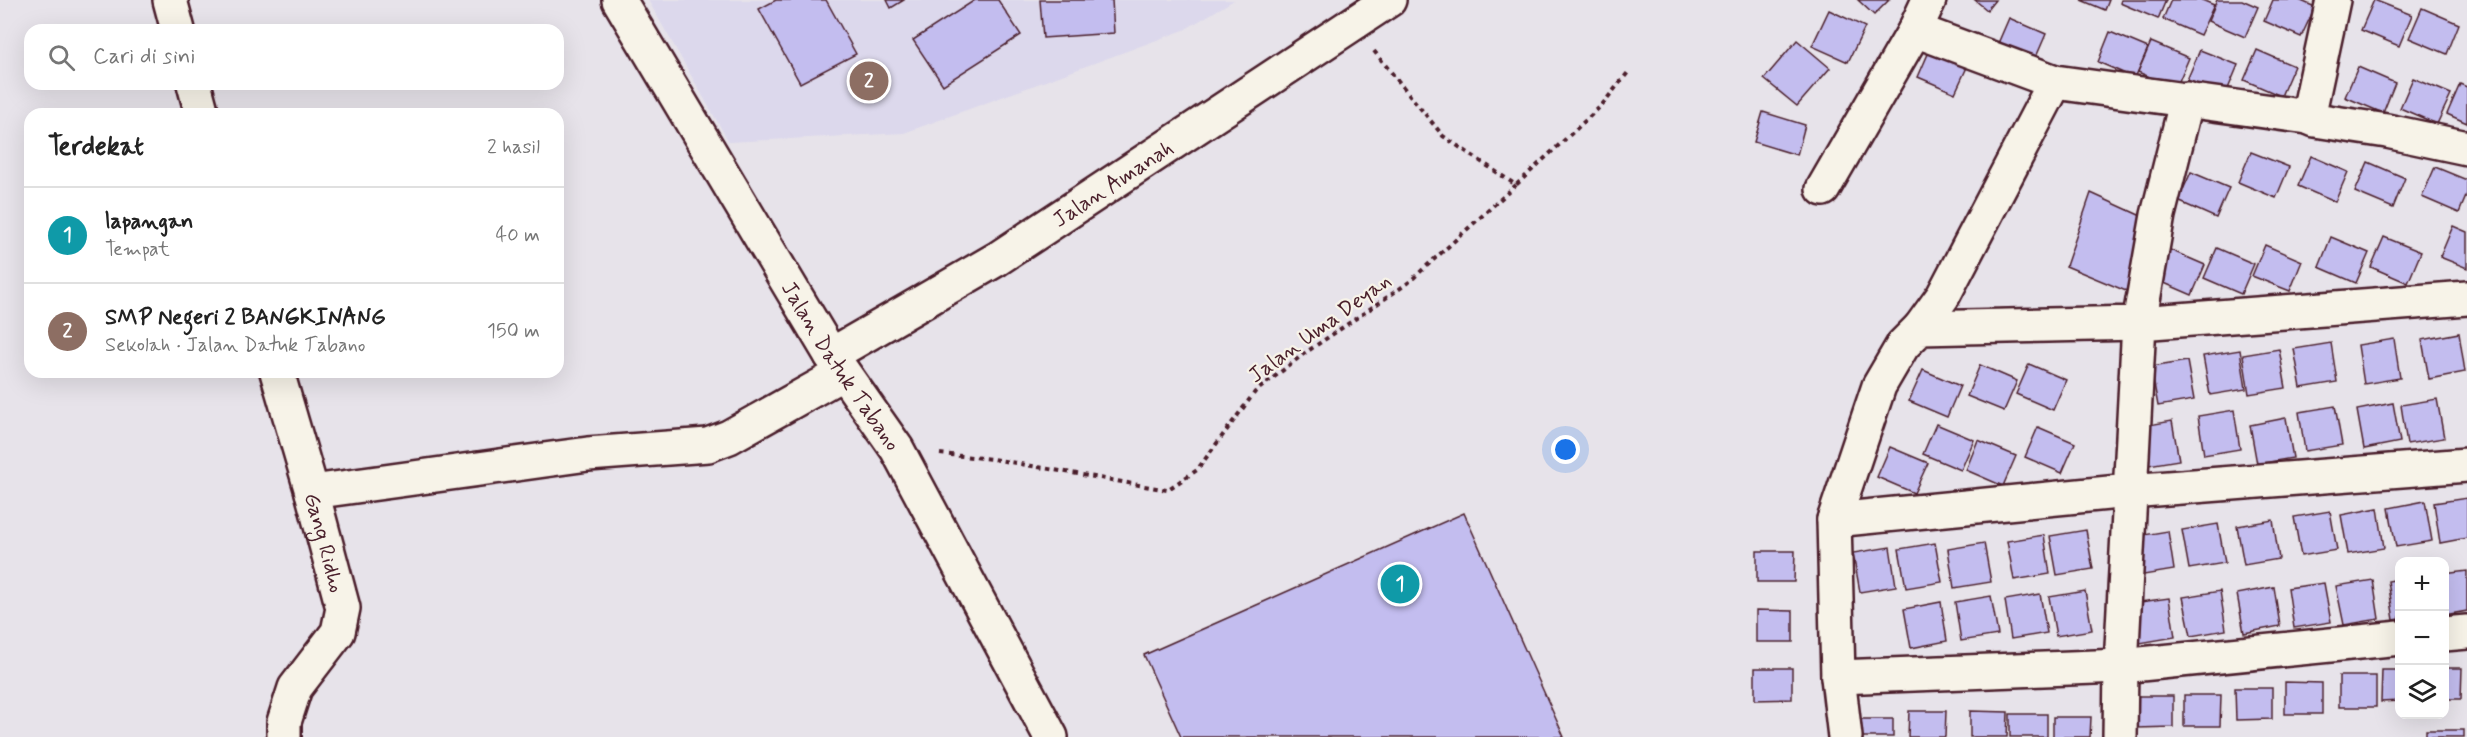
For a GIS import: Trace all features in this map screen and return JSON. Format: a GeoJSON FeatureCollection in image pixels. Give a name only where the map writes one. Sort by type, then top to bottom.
{"type":"FeatureCollection","features":[{"type":"Feature","properties":{"kind":"street"},"geometry":{"type":"LineString","coordinates":[[170,0],[176,24]]}},
{"type":"Feature","properties":{"kind":"street","name":"Jalan Datuk Tabano"},"geometry":{"type":"LineString","coordinates":[[619,0],[837,364],[897,449],[1051,737]]}},
{"type":"Feature","properties":{"kind":"street","name":"Jalan Amanah"},"geometry":{"type":"LineString","coordinates":[[312,492],[588,454],[708,445],[729,437],[1389,0]]}},
{"type":"Feature","properties":{"kind":"street"},"geometry":{"type":"LineString","coordinates":[[1823,189],[1915,30],[1929,0]]}},
{"type":"Feature","properties":{"kind":"street"},"geometry":{"type":"LineString","coordinates":[[2308,117],[2333,0]]}},
{"type":"Feature","properties":{"kind":"street"},"geometry":{"type":"LineString","coordinates":[[1915,30],[2055,82],[2308,117],[2467,148]]}},
{"type":"Feature","properties":{"kind":"street"},"geometry":{"type":"LineString","coordinates":[[1845,737],[1838,677],[1834,519],[1879,386],[1903,345],[1920,328],[1943,296],[2055,82]]}},
{"type":"Feature","properties":{"kind":"street"},"geometry":{"type":"LineString","coordinates":[[196,90],[200,108]]}},
{"type":"Feature","properties":{"kind":"street"},"geometry":{"type":"LineString","coordinates":[[2120,737],[2129,491],[2139,323],[2158,214],[2187,99]]}},
{"type":"Feature","properties":{"kind":"street"},"geometry":{"type":"LineString","coordinates":[[1920,328],[2139,323],[2467,298]]}},
{"type":"Feature","properties":{"kind":"street","name":"Gang Ridho"},"geometry":{"type":"LineString","coordinates":[[280,378],[343,608],[338,632],[295,688],[284,722],[284,737]]}},
{"type":"Feature","properties":{"kind":"street"},"geometry":{"type":"LineString","coordinates":[[1834,519],[2129,491],[2467,465]]}},
{"type":"Feature","properties":{"kind":"street"},"geometry":{"type":"LineString","coordinates":[[2449,634],[2467,632]]}},
{"type":"Feature","properties":{"kind":"street"},"geometry":{"type":"LineString","coordinates":[[1838,677],[2121,666],[2395,639]]}},
{"type":"Feature","properties":{"kind":"path"},"geometry":{"type":"LineString","coordinates":[[1353,25],[1443,136],[1516,185]]}},
{"type":"Feature","properties":{"kind":"path","name":"Jalan Uma Deyan"},"geometry":{"type":"LineString","coordinates":[[897,449],[993,459],[1167,490],[1197,470],[1255,392],[1305,353],[1408,283],[1601,106],[1630,70]]}},
{"type":"Feature","properties":{"kind":"shaded area"},"geometry":{"type":"Polygon","coordinates":[[[648,0],[1234,0],[1184,30],[904,133],[729,142],[648,0]]]}},
{"type":"Feature","properties":{"kind":"building"},"geometry":{"type":"Polygon","coordinates":[[[776,0],[826,0],[856,54],[800,83],[759,9],[776,0]]]}},
{"type":"Feature","properties":{"kind":"building"},"geometry":{"type":"Polygon","coordinates":[[[887,0],[904,0],[891,8],[887,0]]]}},
{"type":"Feature","properties":{"kind":"building"},"geometry":{"type":"Polygon","coordinates":[[[975,0],[998,0],[1021,35],[943,85],[913,40],[975,0]]]}},
{"type":"Feature","properties":{"kind":"building"},"geometry":{"type":"Polygon","coordinates":[[[1040,0],[1112,0],[1114,33],[1043,38],[1040,0]]]}},
{"type":"Feature","properties":{"kind":"building"},"geometry":{"type":"Polygon","coordinates":[[[1858,0],[1889,0],[1874,15],[1858,0]]]}},
{"type":"Feature","properties":{"kind":"building"},"geometry":{"type":"Polygon","coordinates":[[[1975,0],[1995,0],[1987,10],[1975,0]]]}},
{"type":"Feature","properties":{"kind":"building"},"geometry":{"type":"Polygon","coordinates":[[[2081,0],[2109,0],[2105,10],[2081,0]]]}},
{"type":"Feature","properties":{"kind":"building"},"geometry":{"type":"Polygon","coordinates":[[[2121,0],[2166,0],[2158,19],[2120,3],[2121,0]]]}},
{"type":"Feature","properties":{"kind":"building"},"geometry":{"type":"Polygon","coordinates":[[[2171,0],[2202,0],[2214,5],[2200,35],[2163,19],[2171,0]]]}},
{"type":"Feature","properties":{"kind":"building"},"geometry":{"type":"Polygon","coordinates":[[[2217,0],[2242,0],[2258,7],[2245,37],[2208,21],[2217,0]]]}},
{"type":"Feature","properties":{"kind":"building"},"geometry":{"type":"Polygon","coordinates":[[[2273,0],[2299,0],[2315,7],[2301,37],[2264,21],[2273,0]]]}},
{"type":"Feature","properties":{"kind":"building"},"geometry":{"type":"Polygon","coordinates":[[[2374,0],[2412,15],[2399,46],[2361,30],[2374,0]]]}},
{"type":"Feature","properties":{"kind":"building"},"geometry":{"type":"Polygon","coordinates":[[[2422,8],[2459,24],[2447,54],[2409,38],[2422,8]]]}},
{"type":"Feature","properties":{"kind":"building"},"geometry":{"type":"Polygon","coordinates":[[[1829,10],[1865,27],[1848,62],[1812,46],[1829,10]]]}},
{"type":"Feature","properties":{"kind":"building"},"geometry":{"type":"Polygon","coordinates":[[[2009,18],[2046,34],[2033,64],[1996,48],[2009,18]]]}},
{"type":"Feature","properties":{"kind":"building"},"geometry":{"type":"Polygon","coordinates":[[[2110,32],[2148,48],[2135,78],[2098,62],[2110,32]]]}},
{"type":"Feature","properties":{"kind":"building"},"geometry":{"type":"Polygon","coordinates":[[[1797,40],[1830,68],[1797,106],[1764,79],[1797,40]]]}},
{"type":"Feature","properties":{"kind":"building"},"geometry":{"type":"Polygon","coordinates":[[[2151,42],[2189,58],[2176,88],[2138,72],[2151,42]]]}},
{"type":"Feature","properties":{"kind":"building"},"geometry":{"type":"Polygon","coordinates":[[[1931,47],[1969,63],[1955,93],[1918,77],[1931,47]]]}},
{"type":"Feature","properties":{"kind":"building"},"geometry":{"type":"Polygon","coordinates":[[[2200,50],[2238,65],[2225,96],[2187,80],[2200,50]]]}},
{"type":"Feature","properties":{"kind":"building"},"geometry":{"type":"Polygon","coordinates":[[[2257,50],[2294,66],[2281,96],[2244,80],[2257,50]]]}},
{"type":"Feature","properties":{"kind":"building"},"geometry":{"type":"Polygon","coordinates":[[[2358,67],[2395,83],[2383,113],[2345,97],[2358,67]]]}},
{"type":"Feature","properties":{"kind":"building"},"geometry":{"type":"Polygon","coordinates":[[[2413,78],[2451,94],[2437,124],[2400,108],[2413,78]]]}},
{"type":"Feature","properties":{"kind":"building"},"geometry":{"type":"Polygon","coordinates":[[[2460,84],[2467,87],[2467,123],[2447,114],[2460,84]]]}},
{"type":"Feature","properties":{"kind":"building"},"geometry":{"type":"Polygon","coordinates":[[[1763,112],[1805,125],[1797,155],[1754,142],[1763,112]]]}},
{"type":"Feature","properties":{"kind":"building"},"geometry":{"type":"Polygon","coordinates":[[[2251,152],[2289,167],[2276,198],[2238,182],[2251,152]]]}},
{"type":"Feature","properties":{"kind":"building"},"geometry":{"type":"Polygon","coordinates":[[[2311,156],[2348,172],[2335,202],[2298,186],[2311,156]]]}},
{"type":"Feature","properties":{"kind":"building"},"geometry":{"type":"Polygon","coordinates":[[[2368,162],[2405,178],[2393,208],[2355,192],[2368,162]]]}},
{"type":"Feature","properties":{"kind":"building"},"geometry":{"type":"Polygon","coordinates":[[[2435,167],[2467,180],[2467,194],[2459,213],[2422,197],[2435,167]]]}},
{"type":"Feature","properties":{"kind":"building"},"geometry":{"type":"Polygon","coordinates":[[[2191,172],[2229,188],[2216,218],[2178,201],[2191,172]]]}},
{"type":"Feature","properties":{"kind":"building"},"geometry":{"type":"Polygon","coordinates":[[[2091,193],[2150,220],[2126,291],[2066,266],[2091,193]]]}},
{"type":"Feature","properties":{"kind":"building"},"geometry":{"type":"Polygon","coordinates":[[[2453,226],[2467,232],[2467,268],[2440,257],[2453,226]]]}},
{"type":"Feature","properties":{"kind":"building"},"geometry":{"type":"Polygon","coordinates":[[[2331,237],[2369,253],[2356,283],[2319,267],[2331,237]]]}},
{"type":"Feature","properties":{"kind":"building"},"geometry":{"type":"Polygon","coordinates":[[[2384,237],[2421,252],[2408,283],[2371,267],[2384,237]]]}},
{"type":"Feature","properties":{"kind":"building"},"geometry":{"type":"Polygon","coordinates":[[[2265,245],[2302,261],[2290,291],[2252,276],[2265,245]]]}},
{"type":"Feature","properties":{"kind":"building"},"geometry":{"type":"Polygon","coordinates":[[[2217,248],[2254,264],[2241,294],[2204,278],[2217,248]]]}},
{"type":"Feature","properties":{"kind":"building"},"geometry":{"type":"Polygon","coordinates":[[[2168,249],[2205,265],[2192,295],[2155,279],[2168,249]]]}},
{"type":"Feature","properties":{"kind":"building"},"geometry":{"type":"Polygon","coordinates":[[[2459,333],[2465,372],[2429,379],[2422,340],[2459,333]]]}},
{"type":"Feature","properties":{"kind":"building"},"geometry":{"type":"Polygon","coordinates":[[[2394,339],[2400,378],[2364,384],[2358,345],[2394,339]]]}},
{"type":"Feature","properties":{"kind":"building"},"geometry":{"type":"Polygon","coordinates":[[[2331,343],[2337,382],[2301,388],[2294,349],[2331,343]]]}},
{"type":"Feature","properties":{"kind":"building"},"geometry":{"type":"Polygon","coordinates":[[[2279,349],[2286,388],[2249,394],[2243,355],[2279,349]]]}},
{"type":"Feature","properties":{"kind":"building"},"geometry":{"type":"Polygon","coordinates":[[[2240,350],[2246,389],[2210,395],[2203,356],[2240,350]]]}},
{"type":"Feature","properties":{"kind":"building"},"geometry":{"type":"Polygon","coordinates":[[[2187,361],[2194,400],[2158,406],[2151,367],[2187,361]]]}},
{"type":"Feature","properties":{"kind":"building"},"geometry":{"type":"Polygon","coordinates":[[[2029,364],[2066,380],[2053,410],[2016,394],[2029,364]]]}},
{"type":"Feature","properties":{"kind":"building"},"geometry":{"type":"Polygon","coordinates":[[[1980,365],[2017,381],[2004,411],[1967,396],[1980,365]]]}},
{"type":"Feature","properties":{"kind":"building"},"geometry":{"type":"Polygon","coordinates":[[[1923,370],[1960,386],[1947,417],[1909,401],[1923,370]]]}},
{"type":"Feature","properties":{"kind":"building"},"geometry":{"type":"Polygon","coordinates":[[[2437,399],[2444,438],[2407,444],[2401,405],[2437,399]]]}},
{"type":"Feature","properties":{"kind":"building"},"geometry":{"type":"Polygon","coordinates":[[[2393,403],[2400,442],[2364,449],[2357,410],[2393,403]]]}},
{"type":"Feature","properties":{"kind":"building"},"geometry":{"type":"Polygon","coordinates":[[[2335,406],[2342,445],[2305,451],[2299,412],[2335,406]]]}},
{"type":"Feature","properties":{"kind":"building"},"geometry":{"type":"Polygon","coordinates":[[[2234,410],[2240,449],[2204,455],[2198,416],[2234,410]]]}},
{"type":"Feature","properties":{"kind":"building"},"geometry":{"type":"Polygon","coordinates":[[[2286,418],[2293,458],[2257,464],[2250,425],[2286,418]]]}},
{"type":"Feature","properties":{"kind":"building"},"geometry":{"type":"Polygon","coordinates":[[[2172,421],[2179,460],[2143,466],[2137,427],[2172,421]]]}},
{"type":"Feature","properties":{"kind":"building"},"geometry":{"type":"Polygon","coordinates":[[[1936,424],[1974,440],[1961,470],[1923,454],[1936,424]]]}},
{"type":"Feature","properties":{"kind":"building"},"geometry":{"type":"Polygon","coordinates":[[[2038,427],[2075,443],[2062,473],[2025,457],[2038,427]]]}},
{"type":"Feature","properties":{"kind":"building"},"geometry":{"type":"Polygon","coordinates":[[[1978,440],[2016,456],[2003,486],[1966,470],[1978,440]]]}},
{"type":"Feature","properties":{"kind":"building"},"geometry":{"type":"Polygon","coordinates":[[[1890,447],[1928,463],[1914,493],[1877,477],[1890,447]]]}},
{"type":"Feature","properties":{"kind":"building"},"geometry":{"type":"Polygon","coordinates":[[[2467,498],[2467,538],[2440,543],[2434,503],[2467,498]]]}},
{"type":"Feature","properties":{"kind":"building"},"geometry":{"type":"Polygon","coordinates":[[[2425,501],[2432,541],[2396,547],[2389,508],[2425,501]]]}},
{"type":"Feature","properties":{"kind":"building"},"geometry":{"type":"Polygon","coordinates":[[[2378,508],[2384,548],[2348,554],[2341,515],[2378,508]]]}},
{"type":"Feature","properties":{"kind":"building"},"geometry":{"type":"Polygon","coordinates":[[[2330,511],[2337,550],[2301,556],[2294,517],[2330,511]]]}},
{"type":"Feature","properties":{"kind":"building"},"geometry":{"type":"Polygon","coordinates":[[[1464,513],[1564,737],[1181,737],[1144,655],[1464,513]]]}},
{"type":"Feature","properties":{"kind":"building"},"geometry":{"type":"Polygon","coordinates":[[[2273,520],[2279,559],[2244,565],[2237,526],[2273,520]]]}},
{"type":"Feature","properties":{"kind":"building"},"geometry":{"type":"Polygon","coordinates":[[[2218,524],[2225,563],[2189,569],[2182,530],[2218,524]]]}},
{"type":"Feature","properties":{"kind":"building"},"geometry":{"type":"Polygon","coordinates":[[[2086,530],[2093,569],[2057,575],[2050,536],[2086,530]]]}},
{"type":"Feature","properties":{"kind":"building"},"geometry":{"type":"Polygon","coordinates":[[[2168,531],[2174,570],[2138,576],[2131,537],[2168,531]]]}},
{"type":"Feature","properties":{"kind":"building"},"geometry":{"type":"Polygon","coordinates":[[[2044,535],[2050,574],[2014,580],[2007,541],[2044,535]]]}},
{"type":"Feature","properties":{"kind":"building"},"geometry":{"type":"Polygon","coordinates":[[[1935,543],[1942,582],[1906,588],[1899,549],[1935,543]]]}},
{"type":"Feature","properties":{"kind":"building"},"geometry":{"type":"Polygon","coordinates":[[[1984,543],[1991,582],[1954,588],[1948,549],[1984,543]]]}},
{"type":"Feature","properties":{"kind":"building"},"geometry":{"type":"Polygon","coordinates":[[[1890,547],[1896,586],[1860,592],[1853,553],[1890,547]]]}},
{"type":"Feature","properties":{"kind":"building"},"geometry":{"type":"Polygon","coordinates":[[[1757,551],[1795,551],[1794,582],[1757,582],[1757,551]]]}},
{"type":"Feature","properties":{"kind":"building"},"geometry":{"type":"Polygon","coordinates":[[[2467,571],[2467,611],[2449,614],[2449,573],[2467,571]]]}},
{"type":"Feature","properties":{"kind":"building"},"geometry":{"type":"Polygon","coordinates":[[[2373,580],[2379,619],[2344,625],[2336,586],[2373,580]]]}},
{"type":"Feature","properties":{"kind":"building"},"geometry":{"type":"Polygon","coordinates":[[[2395,580],[2395,620],[2394,620],[2388,581],[2395,580]]]}},
{"type":"Feature","properties":{"kind":"building"},"geometry":{"type":"Polygon","coordinates":[[[2324,583],[2331,622],[2294,628],[2288,588],[2324,583]]]}},
{"type":"Feature","properties":{"kind":"building"},"geometry":{"type":"Polygon","coordinates":[[[2274,587],[2280,626],[2244,633],[2237,594],[2274,587]]]}},
{"type":"Feature","properties":{"kind":"building"},"geometry":{"type":"Polygon","coordinates":[[[2085,591],[2092,630],[2056,636],[2049,597],[2085,591]]]}},
{"type":"Feature","properties":{"kind":"building"},"geometry":{"type":"Polygon","coordinates":[[[2220,591],[2226,630],[2191,636],[2183,597],[2220,591]]]}},
{"type":"Feature","properties":{"kind":"building"},"geometry":{"type":"Polygon","coordinates":[[[2040,594],[2047,633],[2011,639],[2005,600],[2040,594]]]}},
{"type":"Feature","properties":{"kind":"building"},"geometry":{"type":"Polygon","coordinates":[[[1991,596],[1998,635],[1961,641],[1955,602],[1991,596]]]}},
{"type":"Feature","properties":{"kind":"building"},"geometry":{"type":"Polygon","coordinates":[[[2169,598],[2175,637],[2140,643],[2133,603],[2169,598]]]}},
{"type":"Feature","properties":{"kind":"building"},"geometry":{"type":"Polygon","coordinates":[[[1941,602],[1947,641],[1911,648],[1904,609],[1941,602]]]}},
{"type":"Feature","properties":{"kind":"building"},"geometry":{"type":"Polygon","coordinates":[[[1756,610],[1793,611],[1793,642],[1756,642],[1756,610]]]}},
{"type":"Feature","properties":{"kind":"building"},"geometry":{"type":"Polygon","coordinates":[[[1755,668],[1792,668],[1792,699],[1755,700],[1755,668]]]}},
{"type":"Feature","properties":{"kind":"building"},"geometry":{"type":"Polygon","coordinates":[[[2449,668],[2462,668],[2461,699],[2449,699],[2449,668]]]}},
{"type":"Feature","properties":{"kind":"building"},"geometry":{"type":"Polygon","coordinates":[[[2382,670],[2395,670],[2395,701],[2381,702],[2382,670]]]}},
{"type":"Feature","properties":{"kind":"building"},"geometry":{"type":"Polygon","coordinates":[[[2339,676],[2376,676],[2376,707],[2339,707],[2339,676]]]}},
{"type":"Feature","properties":{"kind":"building"},"geometry":{"type":"Polygon","coordinates":[[[2285,682],[2322,683],[2322,714],[2285,714],[2285,682]]]}},
{"type":"Feature","properties":{"kind":"building"},"geometry":{"type":"Polygon","coordinates":[[[2235,688],[2272,688],[2272,719],[2236,720],[2235,688]]]}},
{"type":"Feature","properties":{"kind":"building"},"geometry":{"type":"Polygon","coordinates":[[[2184,695],[2221,695],[2220,726],[2184,726],[2184,695]]]}},
{"type":"Feature","properties":{"kind":"building"},"geometry":{"type":"Polygon","coordinates":[[[2136,696],[2173,696],[2173,727],[2136,728],[2136,696]]]}},
{"type":"Feature","properties":{"kind":"building"},"geometry":{"type":"Polygon","coordinates":[[[1909,711],[1946,711],[1945,737],[1908,737],[1909,711]]]}},
{"type":"Feature","properties":{"kind":"building"},"geometry":{"type":"Polygon","coordinates":[[[1970,711],[2008,712],[2007,737],[1970,737],[1970,711]]]}},
{"type":"Feature","properties":{"kind":"building"},"geometry":{"type":"Polygon","coordinates":[[[2010,714],[2047,714],[2047,737],[2010,737],[2010,714]]]}},
{"type":"Feature","properties":{"kind":"building"},"geometry":{"type":"Polygon","coordinates":[[[2053,717],[2091,717],[2090,737],[2053,737],[2053,717]]]}},
{"type":"Feature","properties":{"kind":"building"},"geometry":{"type":"Polygon","coordinates":[[[1856,719],[1893,719],[1893,737],[1856,737],[1856,719]]]}},
{"type":"Feature","properties":{"kind":"building"},"geometry":{"type":"Polygon","coordinates":[[[2426,730],[2464,730],[2464,737],[2426,737],[2426,730]]]}},
{"type":"Feature","properties":{"kind":"place","name":"SMP Negeri 2 BANGKINANG"},"geometry":{"type":"Point","coordinates":[869,81]}},
{"type":"Feature","properties":{"kind":"place","name":"lapangan"},"geometry":{"type":"Point","coordinates":[1400,584]}}]}
